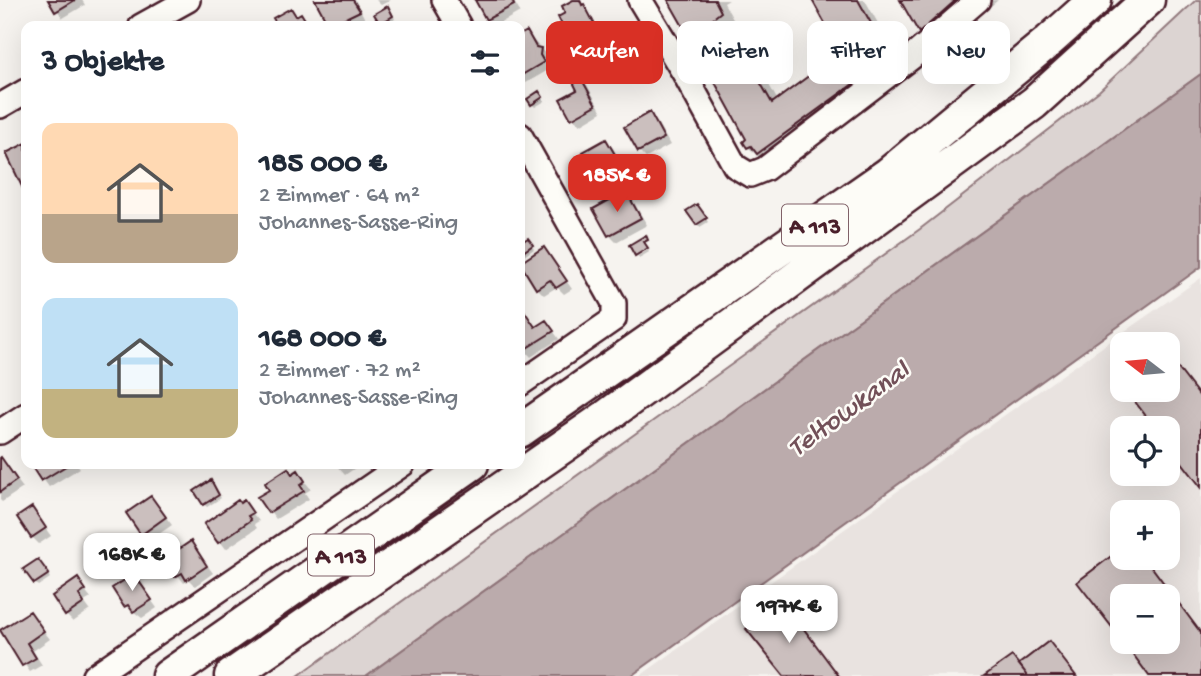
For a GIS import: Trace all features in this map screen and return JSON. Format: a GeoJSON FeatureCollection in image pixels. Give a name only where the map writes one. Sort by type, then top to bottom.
{"type":"FeatureCollection","features":[{"type":"Feature","properties":{"kind":"highway","name":"A 113"},"geometry":{"type":"LineString","coordinates":[[525,428],[888,174],[1095,0]]}},
{"type":"Feature","properties":{"kind":"highway","name":"A 113"},"geometry":{"type":"LineString","coordinates":[[231,676],[607,416],[1023,112],[1148,0]]}},
{"type":"Feature","properties":{"kind":"highway","name":"A 113"},"geometry":{"type":"LineString","coordinates":[[168,676],[465,469]]}},
{"type":"Feature","properties":{"kind":"street"},"geometry":{"type":"LineString","coordinates":[[150,21],[188,0]]}},
{"type":"Feature","properties":{"kind":"street"},"geometry":{"type":"LineString","coordinates":[[444,0],[456,21]]}},
{"type":"Feature","properties":{"kind":"street"},"geometry":{"type":"LineString","coordinates":[[640,0],[684,72],[735,166],[750,175],[765,169],[912,57],[978,0]]}},
{"type":"Feature","properties":{"kind":"street"},"geometry":{"type":"LineString","coordinates":[[0,106],[21,94]]}},
{"type":"Feature","properties":{"kind":"street"},"geometry":{"type":"LineString","coordinates":[[525,144],[614,303],[614,319],[525,381]]}},
{"type":"Feature","properties":{"kind":"street"},"geometry":{"type":"LineString","coordinates":[[0,432],[21,418]]}},
{"type":"Feature","properties":{"kind":"street"},"geometry":{"type":"LineString","coordinates":[[94,676],[396,469]]}},
{"type":"Feature","properties":{"kind":"shaded area"},"geometry":{"type":"Polygon","coordinates":[[[1196,0],[1201,0],[1201,74],[366,676],[298,676],[920,229],[1099,91],[1196,0]]]}},
{"type":"Feature","properties":{"kind":"shaded area"},"geometry":{"type":"Polygon","coordinates":[[[1201,278],[1201,676],[640,676],[1110,342],[1110,402],[1180,402],[1180,332],[1124,332],[1201,278]]]}},
{"type":"Feature","properties":{"kind":"water","name":"Teltowkanal"},"geometry":{"type":"Polygon","coordinates":[[[1201,74],[1201,267],[631,676],[366,676],[1201,74]]]}},
{"type":"Feature","properties":{"kind":"building"},"geometry":{"type":"Polygon","coordinates":[[[48,0],[75,0],[55,12],[48,0]]]}},
{"type":"Feature","properties":{"kind":"building"},"geometry":{"type":"Polygon","coordinates":[[[315,0],[353,0],[360,11],[339,21],[326,21],[315,0]]]}},
{"type":"Feature","properties":{"kind":"building"},"geometry":{"type":"Polygon","coordinates":[[[475,0],[512,0],[514,5],[486,20],[475,0]]]}},
{"type":"Feature","properties":{"kind":"building"},"geometry":{"type":"Polygon","coordinates":[[[573,0],[580,0],[593,21],[560,21],[558,17],[565,13],[562,6],[573,0]]]}},
{"type":"Feature","properties":{"kind":"building"},"geometry":{"type":"Polygon","coordinates":[[[668,0],[715,0],[721,12],[709,21],[680,21],[668,0]]]}},
{"type":"Feature","properties":{"kind":"building"},"geometry":{"type":"Polygon","coordinates":[[[812,0],[858,0],[870,21],[824,21],[812,0]]]}},
{"type":"Feature","properties":{"kind":"building"},"geometry":{"type":"Polygon","coordinates":[[[900,0],[956,0],[932,21],[922,21],[922,30],[919,33],[900,0]]]}},
{"type":"Feature","properties":{"kind":"building"},"geometry":{"type":"Polygon","coordinates":[[[388,6],[393,16],[385,21],[378,21],[374,14],[388,6]]]}},
{"type":"Feature","properties":{"kind":"building"},"geometry":{"type":"Polygon","coordinates":[[[291,8],[296,16],[301,13],[306,21],[275,21],[273,18],[291,8]]]}},
{"type":"Feature","properties":{"kind":"building"},"geometry":{"type":"Polygon","coordinates":[[[527,31],[536,47],[541,48],[540,55],[544,62],[525,73],[527,31]]]}},
{"type":"Feature","properties":{"kind":"building"},"geometry":{"type":"Polygon","coordinates":[[[807,77],[807,84],[853,84],[757,154],[751,146],[747,148],[743,142],[746,139],[716,84],[761,84],[772,103],[807,77]]]}},
{"type":"Feature","properties":{"kind":"building"},"geometry":{"type":"Polygon","coordinates":[[[574,84],[584,84],[596,105],[571,119],[560,99],[577,90],[574,84]]]}},
{"type":"Feature","properties":{"kind":"building"},"geometry":{"type":"Polygon","coordinates":[[[539,91],[543,97],[531,105],[527,99],[539,91]]]}},
{"type":"Feature","properties":{"kind":"building"},"geometry":{"type":"Polygon","coordinates":[[[650,112],[664,138],[638,152],[624,127],[650,112]]]}},
{"type":"Feature","properties":{"kind":"building"},"geometry":{"type":"Polygon","coordinates":[[[606,139],[620,163],[596,176],[592,169],[587,168],[587,159],[583,152],[606,139]]]}},
{"type":"Feature","properties":{"kind":"building"},"geometry":{"type":"Polygon","coordinates":[[[21,146],[21,185],[6,153],[21,146]]]}},
{"type":"Feature","properties":{"kind":"building"},"geometry":{"type":"Polygon","coordinates":[[[626,191],[641,218],[608,236],[593,209],[626,191]]]}},
{"type":"Feature","properties":{"kind":"building"},"geometry":{"type":"Polygon","coordinates":[[[697,204],[707,218],[696,225],[686,211],[697,204]]]}},
{"type":"Feature","properties":{"kind":"building"},"geometry":{"type":"Polygon","coordinates":[[[646,235],[648,240],[644,242],[648,248],[635,256],[629,245],[646,235]]]}},
{"type":"Feature","properties":{"kind":"building"},"geometry":{"type":"Polygon","coordinates":[[[528,238],[533,245],[525,251],[525,240],[528,238]]]}},
{"type":"Feature","properties":{"kind":"building"},"geometry":{"type":"Polygon","coordinates":[[[544,247],[567,281],[556,288],[550,280],[536,289],[525,271],[525,260],[544,247]]]}},
{"type":"Feature","properties":{"kind":"building"},"geometry":{"type":"Polygon","coordinates":[[[525,312],[535,327],[546,320],[554,331],[525,349],[525,312]]]}},
{"type":"Feature","properties":{"kind":"building"},"geometry":{"type":"Polygon","coordinates":[[[1180,371],[1201,398],[1201,487],[1180,460],[1180,416],[1146,416],[1135,402],[1180,402],[1180,371]]]}},
{"type":"Feature","properties":{"kind":"building"},"geometry":{"type":"Polygon","coordinates":[[[0,458],[17,480],[0,492],[0,458]]]}},
{"type":"Feature","properties":{"kind":"building"},"geometry":{"type":"Polygon","coordinates":[[[33,469],[61,469],[41,481],[33,469]]]}},
{"type":"Feature","properties":{"kind":"building"},"geometry":{"type":"Polygon","coordinates":[[[286,469],[292,474],[298,470],[305,481],[300,485],[304,491],[268,513],[257,497],[269,490],[265,483],[286,469]]]}},
{"type":"Feature","properties":{"kind":"building"},"geometry":{"type":"Polygon","coordinates":[[[211,480],[219,495],[203,505],[194,491],[211,480]]]}},
{"type":"Feature","properties":{"kind":"building"},"geometry":{"type":"Polygon","coordinates":[[[151,496],[166,517],[141,535],[126,513],[151,496]]]}},
{"type":"Feature","properties":{"kind":"building"},"geometry":{"type":"Polygon","coordinates":[[[238,500],[240,503],[244,500],[253,513],[248,516],[251,520],[218,543],[204,524],[238,500]]]}},
{"type":"Feature","properties":{"kind":"building"},"geometry":{"type":"Polygon","coordinates":[[[32,507],[46,528],[31,538],[17,517],[32,507]]]}},
{"type":"Feature","properties":{"kind":"building"},"geometry":{"type":"Polygon","coordinates":[[[191,541],[207,566],[186,580],[182,573],[175,577],[163,560],[191,541]]]}},
{"type":"Feature","properties":{"kind":"building"},"geometry":{"type":"Polygon","coordinates":[[[1110,557],[1110,570],[1154,570],[1164,584],[1110,584],[1110,625],[1077,582],[1110,557]]]}},
{"type":"Feature","properties":{"kind":"building"},"geometry":{"type":"Polygon","coordinates":[[[38,559],[49,574],[34,584],[23,569],[38,559]]]}},
{"type":"Feature","properties":{"kind":"building"},"geometry":{"type":"Polygon","coordinates":[[[134,574],[152,600],[133,612],[128,605],[124,607],[112,588],[134,574]]]}},
{"type":"Feature","properties":{"kind":"building"},"geometry":{"type":"Polygon","coordinates":[[[78,578],[86,590],[79,595],[84,603],[65,616],[52,596],[78,578]]]}},
{"type":"Feature","properties":{"kind":"building"},"geometry":{"type":"Polygon","coordinates":[[[783,601],[839,676],[784,676],[746,629],[783,601]]]}},
{"type":"Feature","properties":{"kind":"building"},"geometry":{"type":"Polygon","coordinates":[[[1180,605],[1201,633],[1201,676],[1149,676],[1133,654],[1180,654],[1180,605]]]}},
{"type":"Feature","properties":{"kind":"building"},"geometry":{"type":"Polygon","coordinates":[[[30,611],[44,631],[27,643],[36,658],[22,666],[0,630],[30,611]]]}},
{"type":"Feature","properties":{"kind":"building"},"geometry":{"type":"Polygon","coordinates":[[[1049,641],[1076,676],[1028,676],[1019,664],[1049,641]]]}},
{"type":"Feature","properties":{"kind":"building"},"geometry":{"type":"Polygon","coordinates":[[[1012,656],[1028,676],[984,676],[1012,656]]]}}]}
